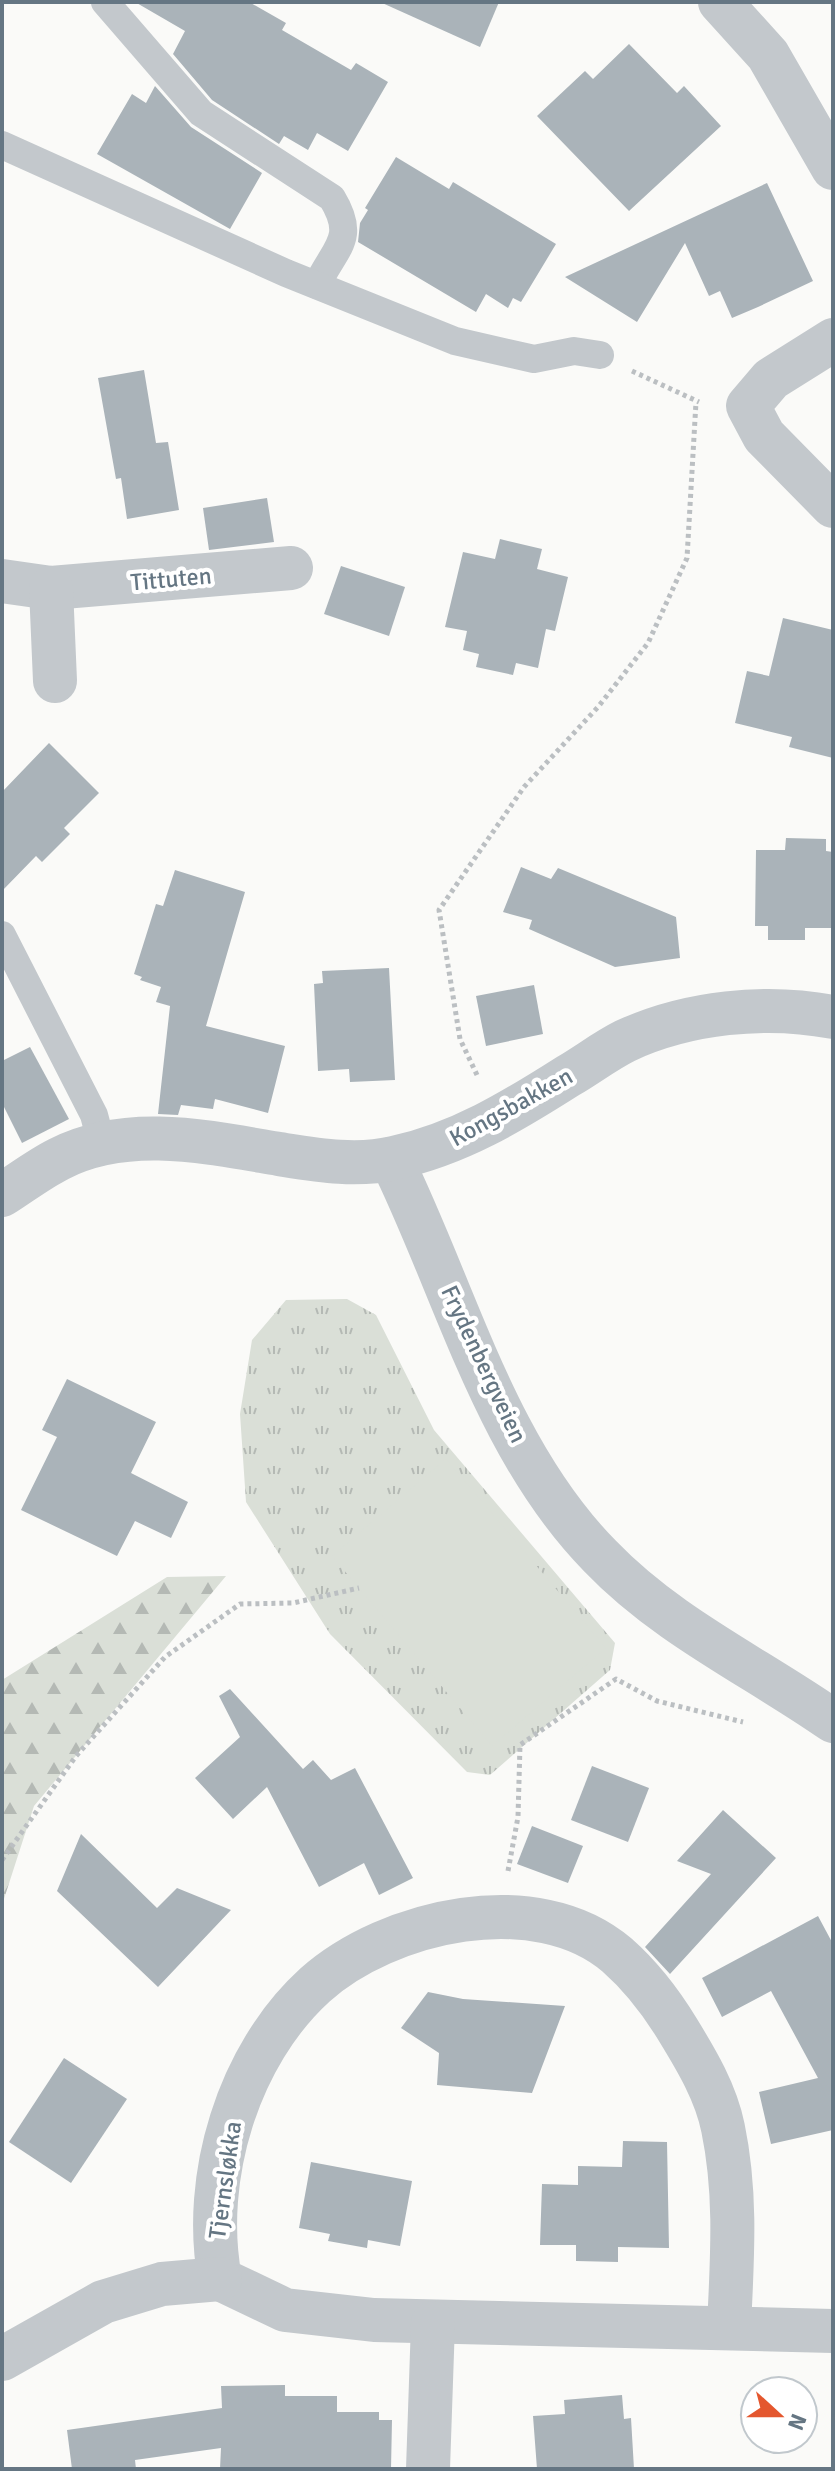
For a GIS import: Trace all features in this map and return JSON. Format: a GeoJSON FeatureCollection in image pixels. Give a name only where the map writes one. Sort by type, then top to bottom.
{"type":"FeatureCollection","features":[{"type":"Feature","properties":{"kind":"street"},"geometry":{"type":"LineString","coordinates":[[720,2],[768,55],[833,168]]}},
{"type":"Feature","properties":{"kind":"street"},"geometry":{"type":"LineString","coordinates":[[833,340],[771,379],[748,406],[764,436],[833,506]]}},
{"type":"Feature","properties":{"kind":"street","name":"Tittuten"},"geometry":{"type":"LineString","coordinates":[[2,581],[51,588],[291,568]]}},
{"type":"Feature","properties":{"kind":"street"},"geometry":{"type":"LineString","coordinates":[[51,588],[55,681]]}},
{"type":"Feature","properties":{"kind":"street","name":"Kongsbakken"},"geometry":{"type":"LineString","coordinates":[[2,1195],[61,1158],[102,1145],[143,1138],[192,1140],[349,1163],[391,1159],[450,1143],[496,1120],[623,1042],[663,1025],[766,1011],[833,1017]]}},
{"type":"Feature","properties":{"kind":"street","name":"Frydenbergveien"},"geometry":{"type":"LineString","coordinates":[[391,1159],[508,1425],[551,1497],[599,1556],[652,1604],[692,1634],[833,1721]]}},
{"type":"Feature","properties":{"kind":"street","name":"Tjernsløkka"},"geometry":{"type":"LineString","coordinates":[[220,2279],[213,2242],[222,2166],[235,2110],[262,2049],[315,1985],[378,1943],[432,1924],[500,1916],[562,1925],[615,1954],[659,1998],[703,2071],[723,2126],[734,2213],[729,2327]]}},
{"type":"Feature","properties":{"kind":"street"},"geometry":{"type":"LineString","coordinates":[[2,2359],[103,2302],[162,2284],[220,2279],[285,2310],[433,2323],[833,2331]]}},
{"type":"Feature","properties":{"kind":"street"},"geometry":{"type":"LineString","coordinates":[[428,2469],[433,2323]]}},
{"type":"Feature","properties":{"kind":"lane"},"geometry":{"type":"LineString","coordinates":[[105,2],[201,113],[332,198],[342,215],[346,234],[317,285]]}},
{"type":"Feature","properties":{"kind":"lane"},"geometry":{"type":"LineString","coordinates":[[2,145],[317,285],[455,341],[534,359],[574,351],[600,355]]}},
{"type":"Feature","properties":{"kind":"lane"},"geometry":{"type":"LineString","coordinates":[[2,935],[94,1115],[102,1145]]}},
{"type":"Feature","properties":{"kind":"path"},"geometry":{"type":"LineString","coordinates":[[600,355],[696,402],[748,406]]}},
{"type":"Feature","properties":{"kind":"path"},"geometry":{"type":"LineString","coordinates":[[496,1120],[460,1039],[439,910],[524,787],[598,707],[648,643],[687,558],[696,402]]}},
{"type":"Feature","properties":{"kind":"path"},"geometry":{"type":"LineString","coordinates":[[2,1860],[76,1756],[165,1657],[240,1604],[293,1603],[359,1588]]}},
{"type":"Feature","properties":{"kind":"path"},"geometry":{"type":"LineString","coordinates":[[500,1916],[518,1817],[520,1745],[616,1679],[657,1701],[745,1722]]}},
{"type":"Feature","properties":{"kind":"green space"},"geometry":{"type":"Polygon","coordinates":[[[347,1299],[376,1315],[434,1430],[615,1643],[610,1670],[490,1775],[467,1772],[330,1634],[246,1502],[240,1414],[252,1340],[286,1300],[347,1299]]]}},
{"type":"Feature","properties":{"kind":"green space"},"geometry":{"type":"Polygon","coordinates":[[[446,1459],[606,1648],[492,1746],[332,1556],[446,1459]]]}},
{"type":"Feature","properties":{"kind":"green space"},"geometry":{"type":"Polygon","coordinates":[[[226,1576],[34,1806],[2,1905],[2,1680],[167,1577],[226,1576]]]}},
{"type":"Feature","properties":{"kind":"building"},"geometry":{"type":"Polygon","coordinates":[[[135,2],[249,2],[286,23],[282,30],[351,70],[356,63],[388,82],[348,151],[317,133],[308,150],[284,136],[279,144],[212,100],[173,54],[185,31],[135,2]]]}},
{"type":"Feature","properties":{"kind":"building"},"geometry":{"type":"Polygon","coordinates":[[[380,2],[499,2],[480,47],[380,2]]]}},
{"type":"Feature","properties":{"kind":"building"},"geometry":{"type":"Polygon","coordinates":[[[629,44],[677,93],[684,86],[721,126],[629,211],[537,116],[585,71],[593,79],[629,44]]]}},
{"type":"Feature","properties":{"kind":"building"},"geometry":{"type":"Polygon","coordinates":[[[155,86],[191,127],[262,173],[230,229],[97,154],[132,94],[146,103],[155,86]]]}},
{"type":"Feature","properties":{"kind":"building"},"geometry":{"type":"Polygon","coordinates":[[[396,157],[449,189],[453,182],[556,244],[521,302],[513,298],[508,308],[486,294],[476,312],[358,242],[360,223],[368,210],[365,208],[396,157]]]}},
{"type":"Feature","properties":{"kind":"building"},"geometry":{"type":"Polygon","coordinates":[[[767,183],[813,281],[758,307],[732,318],[720,291],[709,296],[685,243],[637,322],[565,277],[767,183]]]}},
{"type":"Feature","properties":{"kind":"building"},"geometry":{"type":"Polygon","coordinates":[[[144,370],[156,443],[168,442],[179,510],[127,519],[121,478],[116,479],[98,378],[144,370]]]}},
{"type":"Feature","properties":{"kind":"building"},"geometry":{"type":"Polygon","coordinates":[[[267,498],[274,542],[209,550],[203,508],[267,498]]]}},
{"type":"Feature","properties":{"kind":"building"},"geometry":{"type":"Polygon","coordinates":[[[500,539],[542,549],[537,569],[568,577],[555,631],[546,629],[538,668],[516,663],[513,675],[476,667],[479,654],[463,650],[467,631],[445,627],[463,552],[495,559],[500,539]]]}},
{"type":"Feature","properties":{"kind":"building"},"geometry":{"type":"Polygon","coordinates":[[[341,566],[405,587],[389,636],[324,614],[341,566]]]}},
{"type":"Feature","properties":{"kind":"building"},"geometry":{"type":"Polygon","coordinates":[[[783,618],[833,630],[833,758],[789,747],[792,737],[735,723],[747,671],[769,676],[783,618]]]}},
{"type":"Feature","properties":{"kind":"building"},"geometry":{"type":"Polygon","coordinates":[[[49,743],[99,793],[64,828],[70,834],[42,862],[36,856],[2,891],[2,792],[49,743]]]}},
{"type":"Feature","properties":{"kind":"building"},"geometry":{"type":"Polygon","coordinates":[[[786,838],[826,839],[826,851],[833,852],[833,928],[805,928],[805,940],[768,940],[768,926],[755,926],[756,850],[785,850],[786,838]]]}},
{"type":"Feature","properties":{"kind":"building"},"geometry":{"type":"Polygon","coordinates":[[[521,867],[551,879],[558,868],[676,917],[680,958],[615,967],[529,929],[532,920],[503,912],[521,867]]]}},
{"type":"Feature","properties":{"kind":"building"},"geometry":{"type":"Polygon","coordinates":[[[175,870],[245,892],[206,1026],[285,1046],[268,1113],[215,1099],[213,1109],[181,1105],[178,1115],[158,1114],[170,1006],[156,1002],[161,987],[140,980],[142,977],[134,974],[156,904],[163,906],[175,870]]]}},
{"type":"Feature","properties":{"kind":"building"},"geometry":{"type":"Polygon","coordinates":[[[389,968],[395,1080],[350,1082],[349,1069],[318,1071],[314,984],[323,983],[322,971],[389,968]]]}},
{"type":"Feature","properties":{"kind":"building"},"geometry":{"type":"Polygon","coordinates":[[[534,985],[543,1034],[486,1046],[476,996],[534,985]]]}},
{"type":"Feature","properties":{"kind":"building"},"geometry":{"type":"Polygon","coordinates":[[[30,1047],[69,1119],[22,1143],[2,1103],[2,1061],[30,1047]]]}},
{"type":"Feature","properties":{"kind":"building"},"geometry":{"type":"Polygon","coordinates":[[[67,1379],[156,1422],[131,1473],[188,1502],[171,1538],[135,1521],[117,1556],[21,1510],[57,1437],[42,1430],[67,1379]]]}},
{"type":"Feature","properties":{"kind":"building"},"geometry":{"type":"Polygon","coordinates":[[[230,1689],[303,1769],[313,1760],[331,1780],[355,1768],[413,1878],[379,1895],[364,1863],[319,1887],[267,1787],[233,1819],[195,1778],[240,1737],[219,1696],[230,1689]]]}},
{"type":"Feature","properties":{"kind":"building"},"geometry":{"type":"Polygon","coordinates":[[[592,1766],[649,1788],[628,1842],[571,1820],[592,1766]]]}},
{"type":"Feature","properties":{"kind":"building"},"geometry":{"type":"Polygon","coordinates":[[[723,1810],[776,1858],[670,1974],[645,1947],[711,1874],[677,1861],[723,1810]]]}},
{"type":"Feature","properties":{"kind":"building"},"geometry":{"type":"Polygon","coordinates":[[[532,1826],[583,1846],[568,1883],[517,1864],[532,1826]]]}},
{"type":"Feature","properties":{"kind":"building"},"geometry":{"type":"Polygon","coordinates":[[[81,1834],[157,1908],[177,1888],[231,1910],[158,1987],[57,1891],[81,1834]]]}},
{"type":"Feature","properties":{"kind":"building"},"geometry":{"type":"Polygon","coordinates":[[[818,1916],[833,1944],[833,2130],[771,2144],[759,2092],[818,2078],[771,1991],[722,2017],[702,1978],[818,1916]]]}},
{"type":"Feature","properties":{"kind":"building"},"geometry":{"type":"Polygon","coordinates":[[[428,1992],[463,1999],[565,2006],[532,2093],[437,2085],[439,2053],[401,2028],[428,1992]]]}},
{"type":"Feature","properties":{"kind":"building"},"geometry":{"type":"Polygon","coordinates":[[[64,2058],[127,2099],[71,2183],[9,2142],[64,2058]]]}},
{"type":"Feature","properties":{"kind":"building"},"geometry":{"type":"Polygon","coordinates":[[[623,2141],[667,2142],[669,2248],[618,2247],[618,2262],[576,2261],[576,2245],[540,2245],[542,2184],[578,2185],[578,2166],[622,2167],[623,2141]]]}},
{"type":"Feature","properties":{"kind":"building"},"geometry":{"type":"Polygon","coordinates":[[[311,2162],[412,2181],[400,2246],[368,2240],[367,2248],[328,2241],[330,2234],[299,2228],[311,2162]]]}},
{"type":"Feature","properties":{"kind":"building"},"geometry":{"type":"Polygon","coordinates":[[[285,2385],[285,2396],[337,2396],[337,2412],[379,2412],[379,2420],[392,2420],[391,2469],[220,2469],[221,2448],[135,2460],[136,2469],[72,2469],[67,2430],[222,2408],[221,2386],[285,2385]]]}},
{"type":"Feature","properties":{"kind":"building"},"geometry":{"type":"Polygon","coordinates":[[[622,2395],[624,2419],[631,2418],[634,2469],[537,2469],[533,2416],[565,2414],[564,2400],[622,2395]]]}}]}
